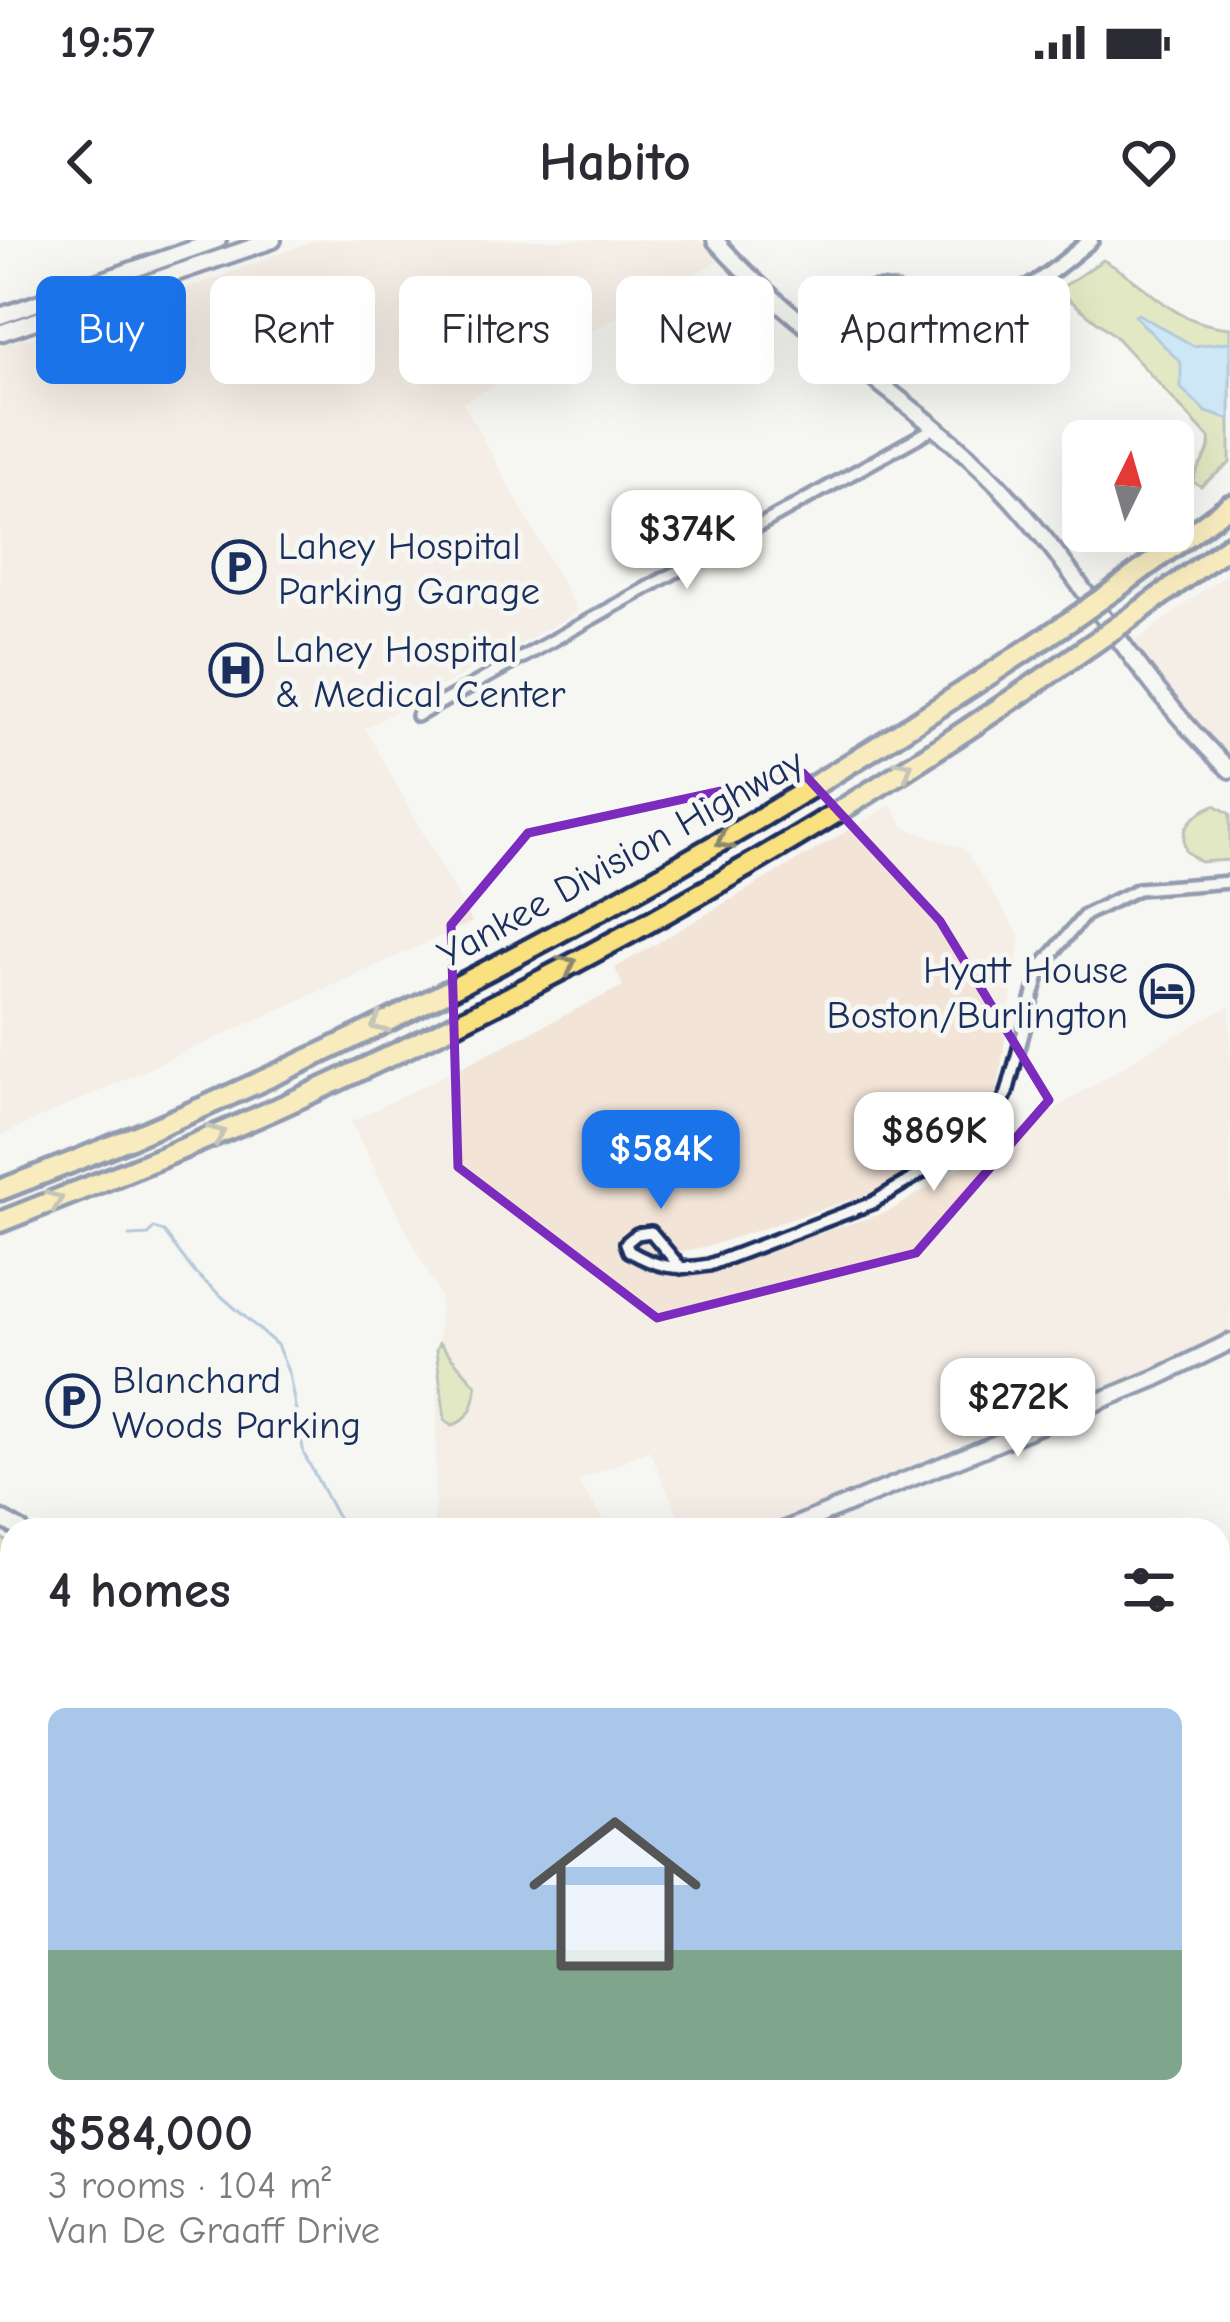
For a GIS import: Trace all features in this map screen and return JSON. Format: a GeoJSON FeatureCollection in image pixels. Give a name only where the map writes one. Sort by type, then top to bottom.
{"type":"FeatureCollection","features":[{"type":"Feature","properties":{"kind":"highway","name":"Yankee Division Highway"},"geometry":{"type":"LineString","coordinates":[[0,1190],[311,1057],[536,944],[813,788],[1070,620],[1229,506]]}},
{"type":"Feature","properties":{"kind":"highway","name":"Yankee Division Highway"},"geometry":{"type":"LineString","coordinates":[[0,1222],[278,1108],[478,1011],[820,821],[1091,645],[1230,545]]}},
{"type":"Feature","properties":{"kind":"main road"},"geometry":{"type":"LineString","coordinates":[[0,316],[218,240]]}},
{"type":"Feature","properties":{"kind":"main road"},"geometry":{"type":"LineString","coordinates":[[0,333],[273,240]]}},
{"type":"Feature","properties":{"kind":"main road"},"geometry":{"type":"LineString","coordinates":[[715,240],[798,318]]}},
{"type":"Feature","properties":{"kind":"main road"},"geometry":{"type":"LineString","coordinates":[[879,384],[1018,507],[1162,699],[1230,770]]}},
{"type":"Feature","properties":{"kind":"main road"},"geometry":{"type":"LineString","coordinates":[[813,1518],[1156,1378],[1230,1342]]}},
{"type":"Feature","properties":{"kind":"street"},"geometry":{"type":"LineString","coordinates":[[1043,276],[1091,240]]}},
{"type":"Feature","properties":{"kind":"street"},"geometry":{"type":"LineString","coordinates":[[417,716],[934,428]]}},
{"type":"Feature","properties":{"kind":"street"},"geometry":{"type":"LineString","coordinates":[[681,1268],[651,1232],[637,1234],[626,1243],[629,1251],[647,1262],[681,1268],[709,1265],[872,1203],[962,1151],[992,1122],[1003,1102],[1038,973],[1071,927],[1104,902],[1138,889],[1230,882]]}},
{"type":"Feature","properties":{"kind":"highlighted area"},"geometry":{"type":"Polygon","coordinates":[[[803,773],[940,921],[1049,1100],[916,1253],[657,1318],[458,1167],[451,925],[528,833],[803,773]]]}},
{"type":"Feature","properties":{"kind":"shaded area","name":"Lahey Hospital & Medical Center"},"geometry":{"type":"Polygon","coordinates":[[[315,240],[701,240],[718,261],[691,276],[616,276],[616,317],[592,331],[592,276],[399,276],[399,384],[496,384],[463,402],[578,612],[365,728],[472,922],[0,1136],[0,344],[36,336],[36,384],[186,384],[186,288],[210,280],[210,384],[375,384],[375,276],[221,276],[315,240]]]}},
{"type":"Feature","properties":{"kind":"shaded area"},"geometry":{"type":"Polygon","coordinates":[[[1230,571],[1230,755],[1187,711],[1135,642],[1230,571]]]}},
{"type":"Feature","properties":{"kind":"shaded area"},"geometry":{"type":"Polygon","coordinates":[[[891,805],[905,828],[964,849],[1020,936],[997,1095],[978,1121],[883,1189],[712,1245],[653,1258],[634,1245],[623,1251],[644,1267],[688,1275],[890,1211],[1160,1044],[1230,1006],[1230,1331],[1172,1361],[1015,1421],[787,1518],[680,1518],[649,1450],[578,1481],[602,1518],[434,1518],[440,1296],[351,1122],[623,986],[615,968],[891,805]]]}},
{"type":"Feature","properties":{"kind":"green space"},"geometry":{"type":"Polygon","coordinates":[[[1103,260],[1175,311],[1230,328],[1230,463],[1201,486],[1194,479],[1209,438],[1114,335],[1070,300],[1070,282],[1103,260]]]}},
{"type":"Feature","properties":{"kind":"green space"},"geometry":{"type":"Polygon","coordinates":[[[1215,805],[1230,814],[1230,860],[1200,862],[1186,851],[1184,835],[1194,817],[1215,805]]]}},
{"type":"Feature","properties":{"kind":"green space"},"geometry":{"type":"Polygon","coordinates":[[[439,1343],[476,1385],[471,1410],[453,1425],[445,1420],[439,1343]]]}},
{"type":"Feature","properties":{"kind":"water"},"geometry":{"type":"Polygon","coordinates":[[[1135,316],[1194,346],[1230,342],[1230,420],[1206,412],[1181,388],[1181,363],[1135,316]]]}},
{"type":"Feature","properties":{"kind":"waterway"},"geometry":{"type":"LineString","coordinates":[[129,1236],[149,1235],[154,1228],[164,1232],[195,1273],[277,1345],[289,1374],[304,1454],[338,1518]]}},
{"type":"Feature","properties":{"kind":"place","name":"Lahey Hospital Parking Garage"},"geometry":{"type":"Point","coordinates":[239,567]}},
{"type":"Feature","properties":{"kind":"place","name":"Lahey Hospital & Medical Center"},"geometry":{"type":"Point","coordinates":[236,670]}},
{"type":"Feature","properties":{"kind":"place","name":"Hyatt House Boston/Burlington"},"geometry":{"type":"Point","coordinates":[1167,991]}},
{"type":"Feature","properties":{"kind":"place","name":"Blanchard Woods Parking"},"geometry":{"type":"Point","coordinates":[73,1401]}}]}
